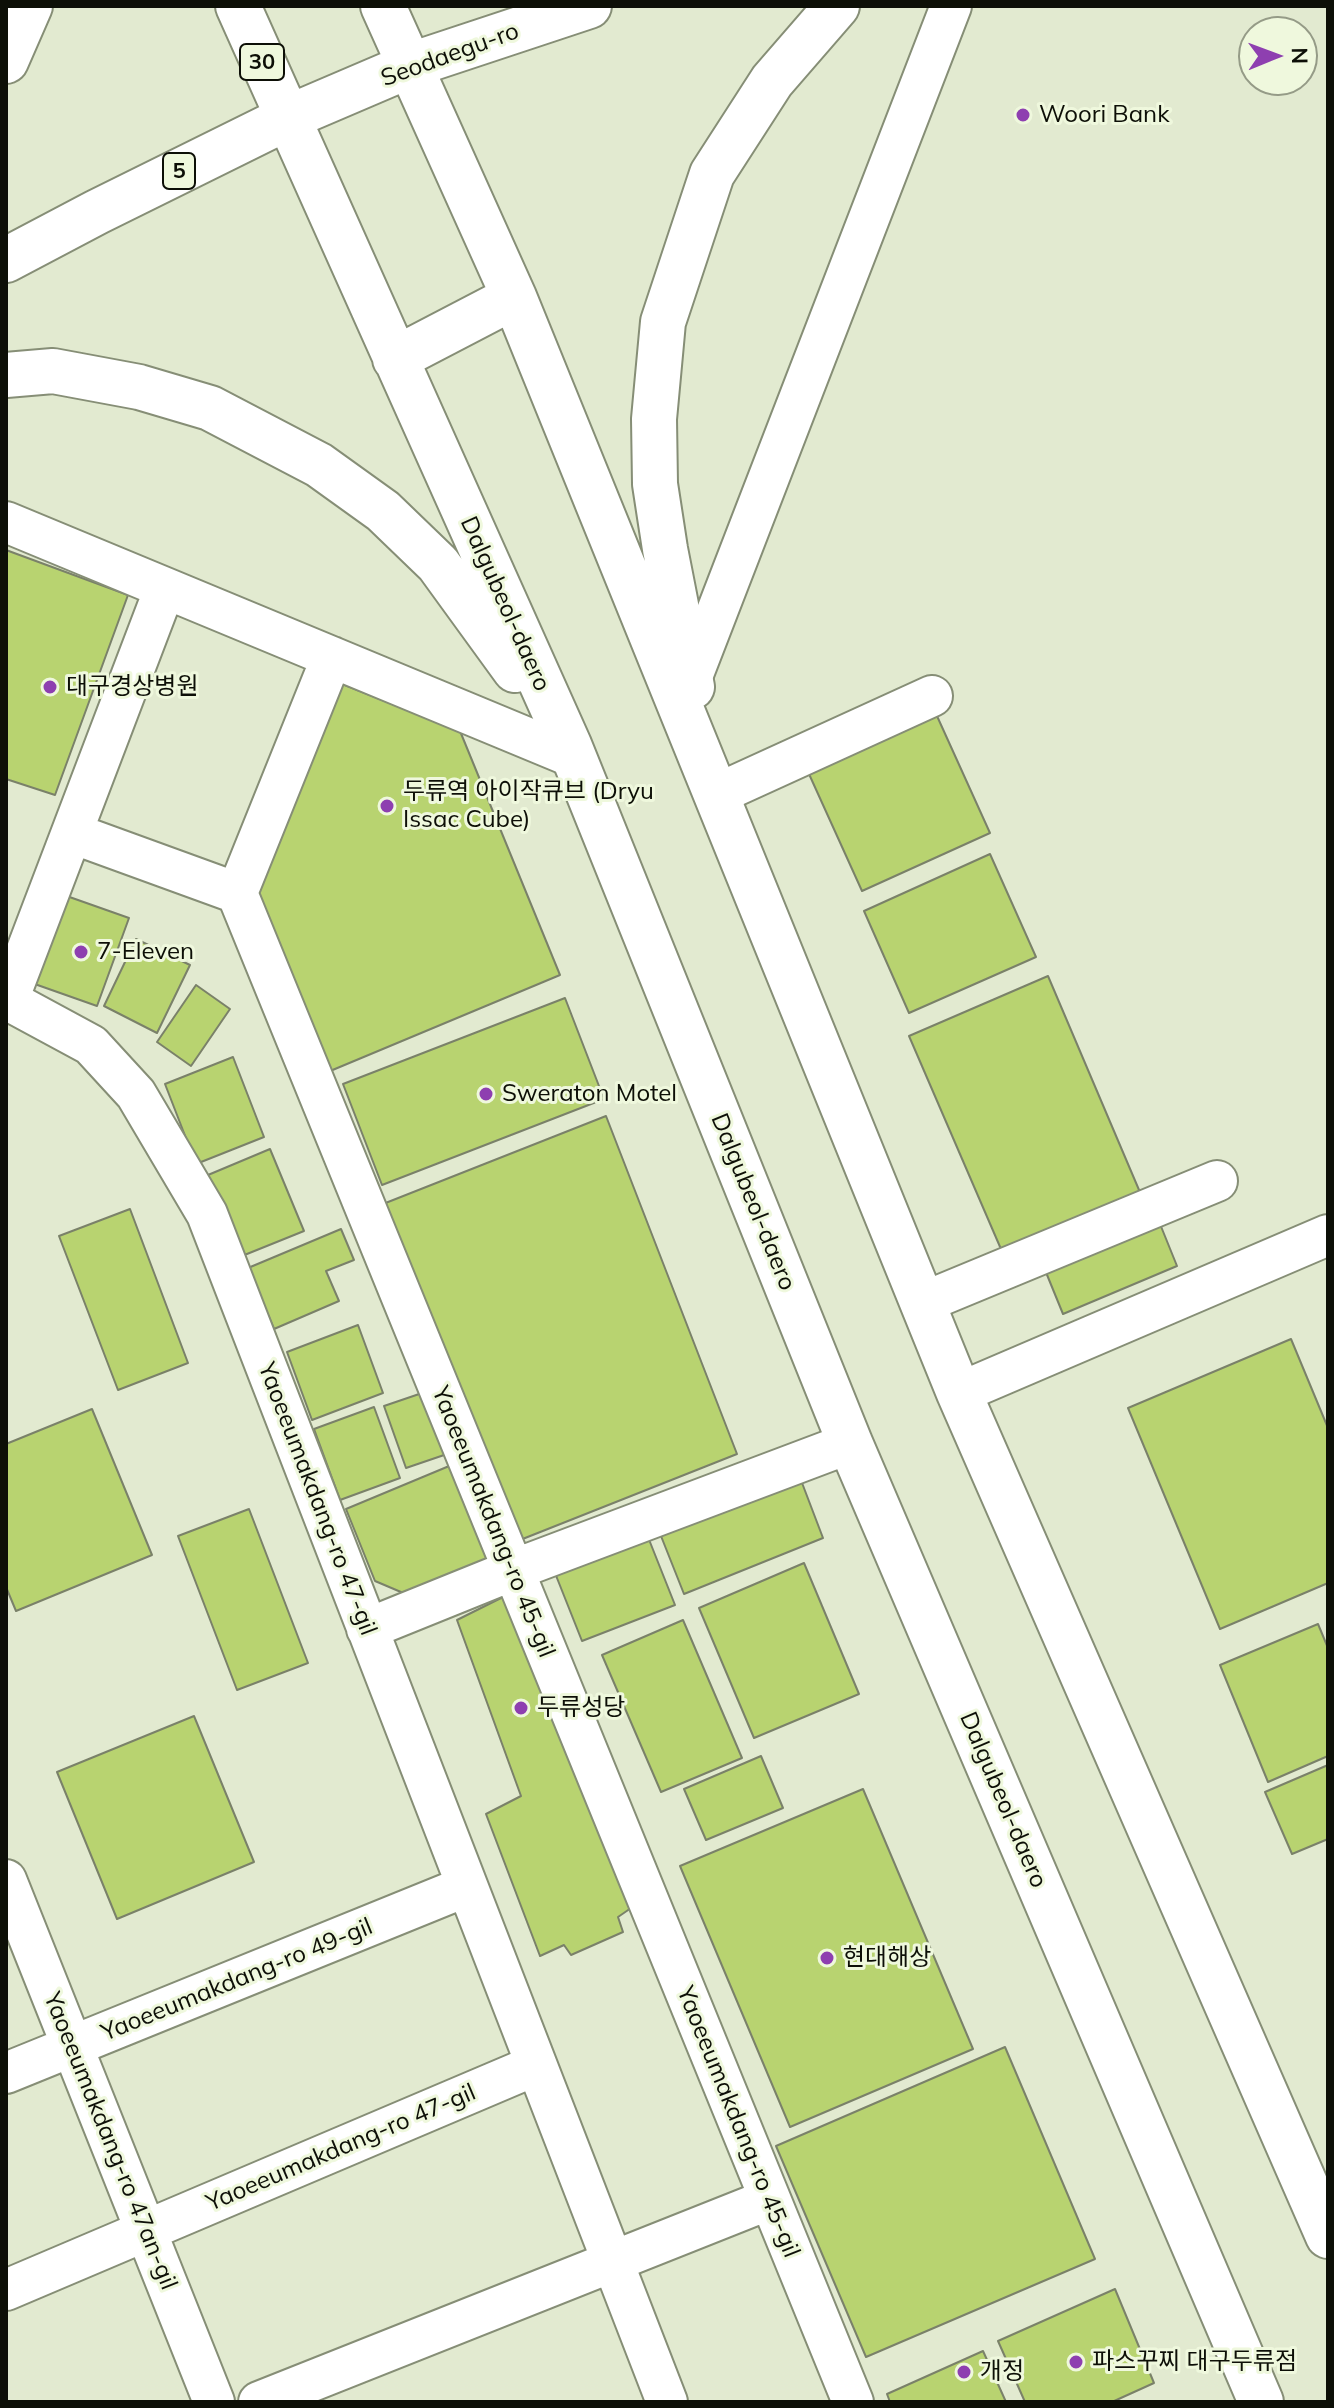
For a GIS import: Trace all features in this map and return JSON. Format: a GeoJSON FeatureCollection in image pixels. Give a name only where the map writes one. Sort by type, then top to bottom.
{"type":"FeatureCollection","features":[{"type":"Feature","properties":{"kind":"main road"},"geometry":{"type":"LineString","coordinates":[[6,61],[30,6]]}},
{"type":"Feature","properties":{"kind":"main road","name":"Dalgubeol-daero"},"geometry":{"type":"LineString","coordinates":[[238,6],[571,751],[850,1443],[1261,2402]]}},
{"type":"Feature","properties":{"kind":"main road"},"geometry":{"type":"LineString","coordinates":[[383,6],[514,297],[959,1393],[1328,2236]]}},
{"type":"Feature","properties":{"kind":"main road","name":"Seodaegu-ro"},"geometry":{"type":"LineString","coordinates":[[287,118],[411,65],[589,6]]}},
{"type":"Feature","properties":{"kind":"main road"},"geometry":{"type":"LineString","coordinates":[[715,795],[665,549],[655,484],[654,419],[663,322],[712,174],[772,81],[837,6]]}},
{"type":"Feature","properties":{"kind":"main road","name":"5"},"geometry":{"type":"LineString","coordinates":[[6,260],[287,118]]}},
{"type":"Feature","properties":{"kind":"main road"},"geometry":{"type":"LineString","coordinates":[[395,359],[514,297]]}},
{"type":"Feature","properties":{"kind":"main road"},"geometry":{"type":"LineString","coordinates":[[6,375],[53,371],[139,387],[210,408],[319,465],[383,511],[438,564],[571,751]]}},
{"type":"Feature","properties":{"kind":"street"},"geometry":{"type":"LineString","coordinates":[[691,679],[951,6]]}},
{"type":"Feature","properties":{"kind":"street"},"geometry":{"type":"LineString","coordinates":[[6,522],[332,657],[571,751]]}},
{"type":"Feature","properties":{"kind":"street"},"geometry":{"type":"LineString","coordinates":[[7,999],[165,588]]}},
{"type":"Feature","properties":{"kind":"street"},"geometry":{"type":"LineString","coordinates":[[72,833],[237,893],[332,657]]}},
{"type":"Feature","properties":{"kind":"street"},"geometry":{"type":"LineString","coordinates":[[715,795],[932,696]]}},
{"type":"Feature","properties":{"kind":"street","name":"Yaoeeumakdang-ro 45-gil"},"geometry":{"type":"LineString","coordinates":[[237,893],[853,2402]]}},
{"type":"Feature","properties":{"kind":"street","name":"Yaoeeumakdang-ro 47-gil"},"geometry":{"type":"LineString","coordinates":[[7,999],[91,1045],[136,1094],[207,1214],[667,2402]]}},
{"type":"Feature","properties":{"kind":"street"},"geometry":{"type":"LineString","coordinates":[[922,1303],[1217,1181]]}},
{"type":"Feature","properties":{"kind":"street"},"geometry":{"type":"LineString","coordinates":[[959,1393],[1328,1235]]}},
{"type":"Feature","properties":{"kind":"street"},"geometry":{"type":"LineString","coordinates":[[367,1629],[513,1570],[850,1443]]}},
{"type":"Feature","properties":{"kind":"street","name":"Yaoeeumakdang-ro 47an-gil"},"geometry":{"type":"LineString","coordinates":[[6,1880],[214,2402]]}},
{"type":"Feature","properties":{"kind":"street","name":"Yaoeeumakdang-ro 49-gil"},"geometry":{"type":"LineString","coordinates":[[6,2073],[467,1886]]}},
{"type":"Feature","properties":{"kind":"street","name":"Yaoeeumakdang-ro 47-gil"},"geometry":{"type":"LineString","coordinates":[[6,2290],[536,2065]]}},
{"type":"Feature","properties":{"kind":"street"},"geometry":{"type":"LineString","coordinates":[[259,2402],[770,2199]]}},
{"type":"Feature","properties":{"kind":"building","name":"대구경상병원"},"geometry":{"type":"Polygon","coordinates":[[[6,550],[128,595],[55,795],[6,779],[6,550]]]}},
{"type":"Feature","properties":{"kind":"building","name":"두류역 아이작큐브 (Dryu Issac Cube)"},"geometry":{"type":"Polygon","coordinates":[[[332,680],[460,731],[560,975],[323,1074],[253,881],[332,680]]]}},
{"type":"Feature","properties":{"kind":"building"},"geometry":{"type":"Polygon","coordinates":[[[937,716],[990,833],[862,891],[809,774],[937,716]]]}},
{"type":"Feature","properties":{"kind":"building"},"geometry":{"type":"Polygon","coordinates":[[[990,854],[1036,957],[909,1013],[864,911],[990,854]]]}},
{"type":"Feature","properties":{"kind":"building"},"geometry":{"type":"Polygon","coordinates":[[[61,894],[129,918],[97,1006],[29,982],[61,894]]]}},
{"type":"Feature","properties":{"kind":"building"},"geometry":{"type":"Polygon","coordinates":[[[136,939],[190,965],[157,1033],[104,1006],[136,939]]]}},
{"type":"Feature","properties":{"kind":"building"},"geometry":{"type":"Polygon","coordinates":[[[1048,976],[1145,1204],[1007,1263],[909,1036],[1048,976]]]}},
{"type":"Feature","properties":{"kind":"building"},"geometry":{"type":"Polygon","coordinates":[[[196,985],[230,1009],[191,1066],[157,1042],[196,985]]]}},
{"type":"Feature","properties":{"kind":"building"},"geometry":{"type":"Polygon","coordinates":[[[565,998],[604,1099],[382,1185],[343,1084],[565,998]]]}},
{"type":"Feature","properties":{"kind":"building"},"geometry":{"type":"Polygon","coordinates":[[[233,1057],[264,1137],[196,1164],[165,1084],[233,1057]]]}},
{"type":"Feature","properties":{"kind":"building"},"geometry":{"type":"Polygon","coordinates":[[[606,1116],[737,1454],[515,1542],[383,1204],[606,1116]]]}},
{"type":"Feature","properties":{"kind":"building"},"geometry":{"type":"Polygon","coordinates":[[[270,1149],[304,1231],[242,1256],[208,1175],[270,1149]]]}},
{"type":"Feature","properties":{"kind":"building"},"geometry":{"type":"Polygon","coordinates":[[[130,1209],[188,1363],[118,1390],[59,1236],[130,1209]]]}},
{"type":"Feature","properties":{"kind":"building"},"geometry":{"type":"Polygon","coordinates":[[[1158,1219],[1177,1266],[1063,1314],[1043,1265],[1158,1219]]]}},
{"type":"Feature","properties":{"kind":"building"},"geometry":{"type":"Polygon","coordinates":[[[341,1229],[354,1260],[326,1271],[339,1301],[274,1329],[248,1268],[341,1229]]]}},
{"type":"Feature","properties":{"kind":"building"},"geometry":{"type":"Polygon","coordinates":[[[358,1325],[383,1393],[312,1420],[287,1352],[358,1325]]]}},
{"type":"Feature","properties":{"kind":"building"},"geometry":{"type":"Polygon","coordinates":[[[1291,1339],[1328,1428],[1328,1583],[1220,1629],[1128,1408],[1291,1339]]]}},
{"type":"Feature","properties":{"kind":"building"},"geometry":{"type":"Polygon","coordinates":[[[428,1391],[450,1453],[406,1468],[384,1406],[428,1391]]]}},
{"type":"Feature","properties":{"kind":"building"},"geometry":{"type":"Polygon","coordinates":[[[374,1407],[400,1478],[340,1500],[314,1429],[374,1407]]]}},
{"type":"Feature","properties":{"kind":"building"},"geometry":{"type":"Polygon","coordinates":[[[92,1409],[152,1555],[16,1611],[6,1587],[6,1444],[92,1409]]]}},
{"type":"Feature","properties":{"kind":"building"},"geometry":{"type":"Polygon","coordinates":[[[454,1464],[493,1559],[408,1595],[375,1581],[346,1509],[454,1464]]]}},
{"type":"Feature","properties":{"kind":"building"},"geometry":{"type":"Polygon","coordinates":[[[799,1475],[823,1538],[684,1594],[659,1531],[799,1475]]]}},
{"type":"Feature","properties":{"kind":"building"},"geometry":{"type":"Polygon","coordinates":[[[249,1509],[308,1663],[237,1690],[178,1536],[249,1509]]]}},
{"type":"Feature","properties":{"kind":"building"},"geometry":{"type":"Polygon","coordinates":[[[646,1532],[675,1605],[582,1641],[553,1568],[646,1532]]]}},
{"type":"Feature","properties":{"kind":"building"},"geometry":{"type":"Polygon","coordinates":[[[804,1563],[859,1694],[754,1738],[699,1608],[804,1563]]]}},
{"type":"Feature","properties":{"kind":"building","name":"두류성당"},"geometry":{"type":"Polygon","coordinates":[[[507,1595],[634,1906],[618,1917],[623,1932],[571,1955],[564,1945],[540,1956],[486,1814],[521,1796],[457,1620],[507,1595]]]}},
{"type":"Feature","properties":{"kind":"building"},"geometry":{"type":"Polygon","coordinates":[[[683,1620],[742,1758],[661,1792],[602,1655],[683,1620]]]}},
{"type":"Feature","properties":{"kind":"building"},"geometry":{"type":"Polygon","coordinates":[[[1318,1624],[1328,1648],[1328,1756],[1268,1782],[1220,1665],[1318,1624]]]}},
{"type":"Feature","properties":{"kind":"building"},"geometry":{"type":"Polygon","coordinates":[[[194,1716],[254,1862],[117,1919],[57,1772],[194,1716]]]}},
{"type":"Feature","properties":{"kind":"building"},"geometry":{"type":"Polygon","coordinates":[[[761,1756],[783,1808],[706,1840],[684,1789],[761,1756]]]}},
{"type":"Feature","properties":{"kind":"building"},"geometry":{"type":"Polygon","coordinates":[[[1328,1765],[1328,1839],[1292,1854],[1265,1792],[1328,1765]]]}},
{"type":"Feature","properties":{"kind":"building","name":"현대해상"},"geometry":{"type":"Polygon","coordinates":[[[863,1789],[973,2049],[790,2127],[680,1866],[863,1789]]]}},
{"type":"Feature","properties":{"kind":"building"},"geometry":{"type":"Polygon","coordinates":[[[1005,2047],[1095,2259],[866,2357],[776,2146],[1005,2047]]]}},
{"type":"Feature","properties":{"kind":"building","name":"파스꾸찌 대구두류점"},"geometry":{"type":"Polygon","coordinates":[[[1115,2289],[1154,2383],[1112,2402],[1025,2402],[998,2341],[1115,2289]]]}},
{"type":"Feature","properties":{"kind":"building","name":"개정"},"geometry":{"type":"Polygon","coordinates":[[[983,2351],[1006,2402],[890,2402],[887,2394],[983,2351]]]}},
{"type":"Feature","properties":{"kind":"place","name":"Woori Bank"},"geometry":{"type":"Point","coordinates":[1023,115]}},
{"type":"Feature","properties":{"kind":"place","name":"대구경상병원"},"geometry":{"type":"Point","coordinates":[50,687]}},
{"type":"Feature","properties":{"kind":"place","name":"두류역 아이작큐브 (Dryu Issac Cube)"},"geometry":{"type":"Point","coordinates":[387,806]}},
{"type":"Feature","properties":{"kind":"place","name":"7-Eleven"},"geometry":{"type":"Point","coordinates":[81,952]}},
{"type":"Feature","properties":{"kind":"place","name":"Sweraton Motel"},"geometry":{"type":"Point","coordinates":[486,1094]}},
{"type":"Feature","properties":{"kind":"place","name":"두류성당"},"geometry":{"type":"Point","coordinates":[521,1708]}},
{"type":"Feature","properties":{"kind":"place","name":"현대해상"},"geometry":{"type":"Point","coordinates":[827,1958]}},
{"type":"Feature","properties":{"kind":"place","name":"파스꾸찌 대구두류점"},"geometry":{"type":"Point","coordinates":[1076,2362]}},
{"type":"Feature","properties":{"kind":"place","name":"개정"},"geometry":{"type":"Point","coordinates":[964,2372]}}]}
